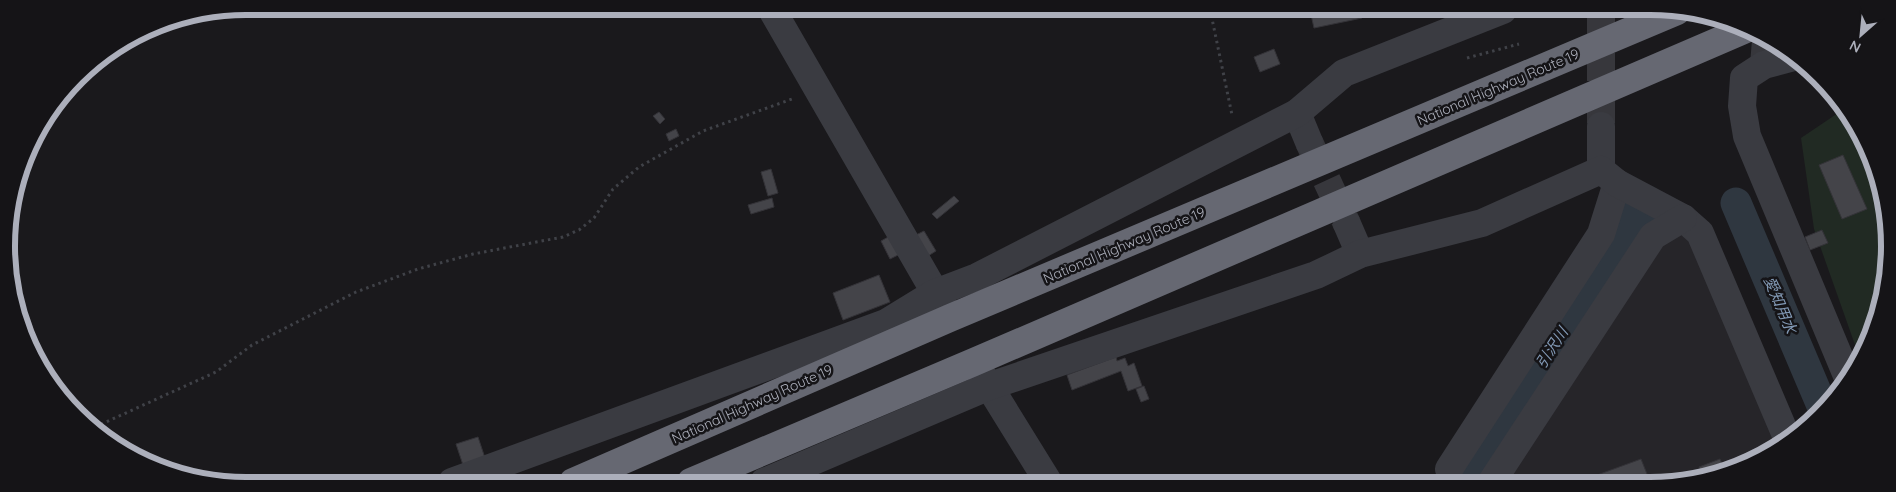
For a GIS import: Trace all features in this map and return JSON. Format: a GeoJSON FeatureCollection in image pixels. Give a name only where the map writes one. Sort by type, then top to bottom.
{"type":"FeatureCollection","features":[{"type":"Feature","properties":{"kind":"highway","name":"National Highway Route 19"},"geometry":{"type":"LineString","coordinates":[[584,477],[950,318],[1667,15]]}},
{"type":"Feature","properties":{"kind":"highway"},"geometry":{"type":"LineString","coordinates":[[703,477],[1738,33]]}},
{"type":"Feature","properties":{"kind":"street"},"geometry":{"type":"LineString","coordinates":[[775,15],[950,318]]}},
{"type":"Feature","properties":{"kind":"street"},"geometry":{"type":"LineString","coordinates":[[466,477],[886,323],[935,293],[977,277],[1297,113],[1344,73],[1490,15]]}},
{"type":"Feature","properties":{"kind":"street"},"geometry":{"type":"LineString","coordinates":[[1786,59],[1764,65],[1744,78],[1742,106],[1747,136],[1845,370]]}},
{"type":"Feature","properties":{"kind":"street"},"geometry":{"type":"LineString","coordinates":[[1297,113],[1309,142]]}},
{"type":"Feature","properties":{"kind":"street"},"geometry":{"type":"LineString","coordinates":[[1449,469],[1601,234],[1609,177],[1601,126]]}},
{"type":"Feature","properties":{"kind":"street"},"geometry":{"type":"LineString","coordinates":[[776,477],[987,386],[1316,275],[1360,254],[1482,223],[1609,177],[1683,218],[1700,233],[1785,433]]}},
{"type":"Feature","properties":{"kind":"street"},"geometry":{"type":"LineString","coordinates":[[1495,477],[1653,236],[1683,218]]}},
{"type":"Feature","properties":{"kind":"street"},"geometry":{"type":"LineString","coordinates":[[1347,224],[1360,254]]}},
{"type":"Feature","properties":{"kind":"street"},"geometry":{"type":"LineString","coordinates":[[974,362],[987,386],[1045,477]]}},
{"type":"Feature","properties":{"kind":"path"},"geometry":{"type":"LineString","coordinates":[[1211,15],[1233,118],[1232,145]]}},
{"type":"Feature","properties":{"kind":"path"},"geometry":{"type":"LineString","coordinates":[[100,425],[216,372],[252,345],[356,292],[418,269],[473,254],[563,237],[579,230],[594,218],[613,189],[640,166],[703,132],[818,90]]}},
{"type":"Feature","properties":{"kind":"shaded area"},"geometry":{"type":"Polygon","coordinates":[[[1838,113],[1857,144],[1869,172],[1877,201],[1881,231],[1881,261],[1877,291],[1869,320],[1856,349],[1814,229],[1801,138],[1838,113]]]}},
{"type":"Feature","properties":{"kind":"shaded area"},"geometry":{"type":"Polygon","coordinates":[[[1687,232],[1781,436],[1752,453],[1724,465],[1695,473],[1665,477],[1501,477],[1659,240],[1687,232]]]}},
{"type":"Feature","properties":{"kind":"building"},"geometry":{"type":"Polygon","coordinates":[[[1311,15],[1361,15],[1362,18],[1314,28],[1311,15]]]}},
{"type":"Feature","properties":{"kind":"building"},"geometry":{"type":"Polygon","coordinates":[[[1274,49],[1280,64],[1260,72],[1254,57],[1274,49]]]}},
{"type":"Feature","properties":{"kind":"building"},"geometry":{"type":"Polygon","coordinates":[[[659,112],[665,119],[660,124],[653,116],[659,112]]]}},
{"type":"Feature","properties":{"kind":"building"},"geometry":{"type":"Polygon","coordinates":[[[676,129],[679,136],[669,141],[666,134],[676,129]]]}},
{"type":"Feature","properties":{"kind":"building"},"geometry":{"type":"Polygon","coordinates":[[[1843,155],[1867,209],[1842,219],[1819,165],[1843,155]]]}},
{"type":"Feature","properties":{"kind":"building"},"geometry":{"type":"Polygon","coordinates":[[[771,169],[778,193],[768,196],[761,172],[771,169]]]}},
{"type":"Feature","properties":{"kind":"building"},"geometry":{"type":"Polygon","coordinates":[[[954,196],[959,201],[937,219],[932,214],[954,196]]]}},
{"type":"Feature","properties":{"kind":"building"},"geometry":{"type":"Polygon","coordinates":[[[772,198],[774,207],[751,214],[748,205],[772,198]]]}},
{"type":"Feature","properties":{"kind":"building"},"geometry":{"type":"Polygon","coordinates":[[[1822,230],[1828,243],[1810,250],[1805,237],[1822,230]]]}},
{"type":"Feature","properties":{"kind":"building"},"geometry":{"type":"Polygon","coordinates":[[[924,231],[936,251],[928,256],[916,235],[924,231]]]}},
{"type":"Feature","properties":{"kind":"building"},"geometry":{"type":"Polygon","coordinates":[[[890,236],[900,254],[890,259],[881,241],[890,236]]]}},
{"type":"Feature","properties":{"kind":"building"},"geometry":{"type":"Polygon","coordinates":[[[879,275],[890,302],[843,320],[833,293],[879,275]]]}},
{"type":"Feature","properties":{"kind":"building"},"geometry":{"type":"Polygon","coordinates":[[[1116,357],[1117,361],[1125,358],[1128,366],[1134,363],[1142,386],[1128,391],[1121,371],[1072,390],[1067,375],[1116,357]]]}},
{"type":"Feature","properties":{"kind":"building"},"geometry":{"type":"Polygon","coordinates":[[[1144,386],[1149,399],[1141,402],[1136,389],[1144,386]]]}},
{"type":"Feature","properties":{"kind":"building"},"geometry":{"type":"Polygon","coordinates":[[[478,437],[485,458],[463,465],[456,444],[478,437]]]}},
{"type":"Feature","properties":{"kind":"building"},"geometry":{"type":"Polygon","coordinates":[[[1641,459],[1648,477],[1592,477],[1641,459]]]}},
{"type":"Feature","properties":{"kind":"building"},"geometry":{"type":"Polygon","coordinates":[[[1720,459],[1723,465],[1701,471],[1699,467],[1720,459]]]}},
{"type":"Feature","properties":{"kind":"waterway","name":"愛知用水"},"geometry":{"type":"LineString","coordinates":[[1736,203],[1820,402]]}},
{"type":"Feature","properties":{"kind":"waterway","name":"引沢川"},"geometry":{"type":"LineString","coordinates":[[1468,477],[1640,212]]}},
{"type":"Feature","properties":{"kind":"tunnel"},"geometry":{"type":"LineString","coordinates":[[1601,15],[1601,126]]}},
{"type":"Feature","properties":{"kind":"tunnel"},"geometry":{"type":"LineString","coordinates":[[1764,65],[1766,46]]}},
{"type":"Feature","properties":{"kind":"tunnel"},"geometry":{"type":"LineString","coordinates":[[1309,142],[1347,224]]}}]}
